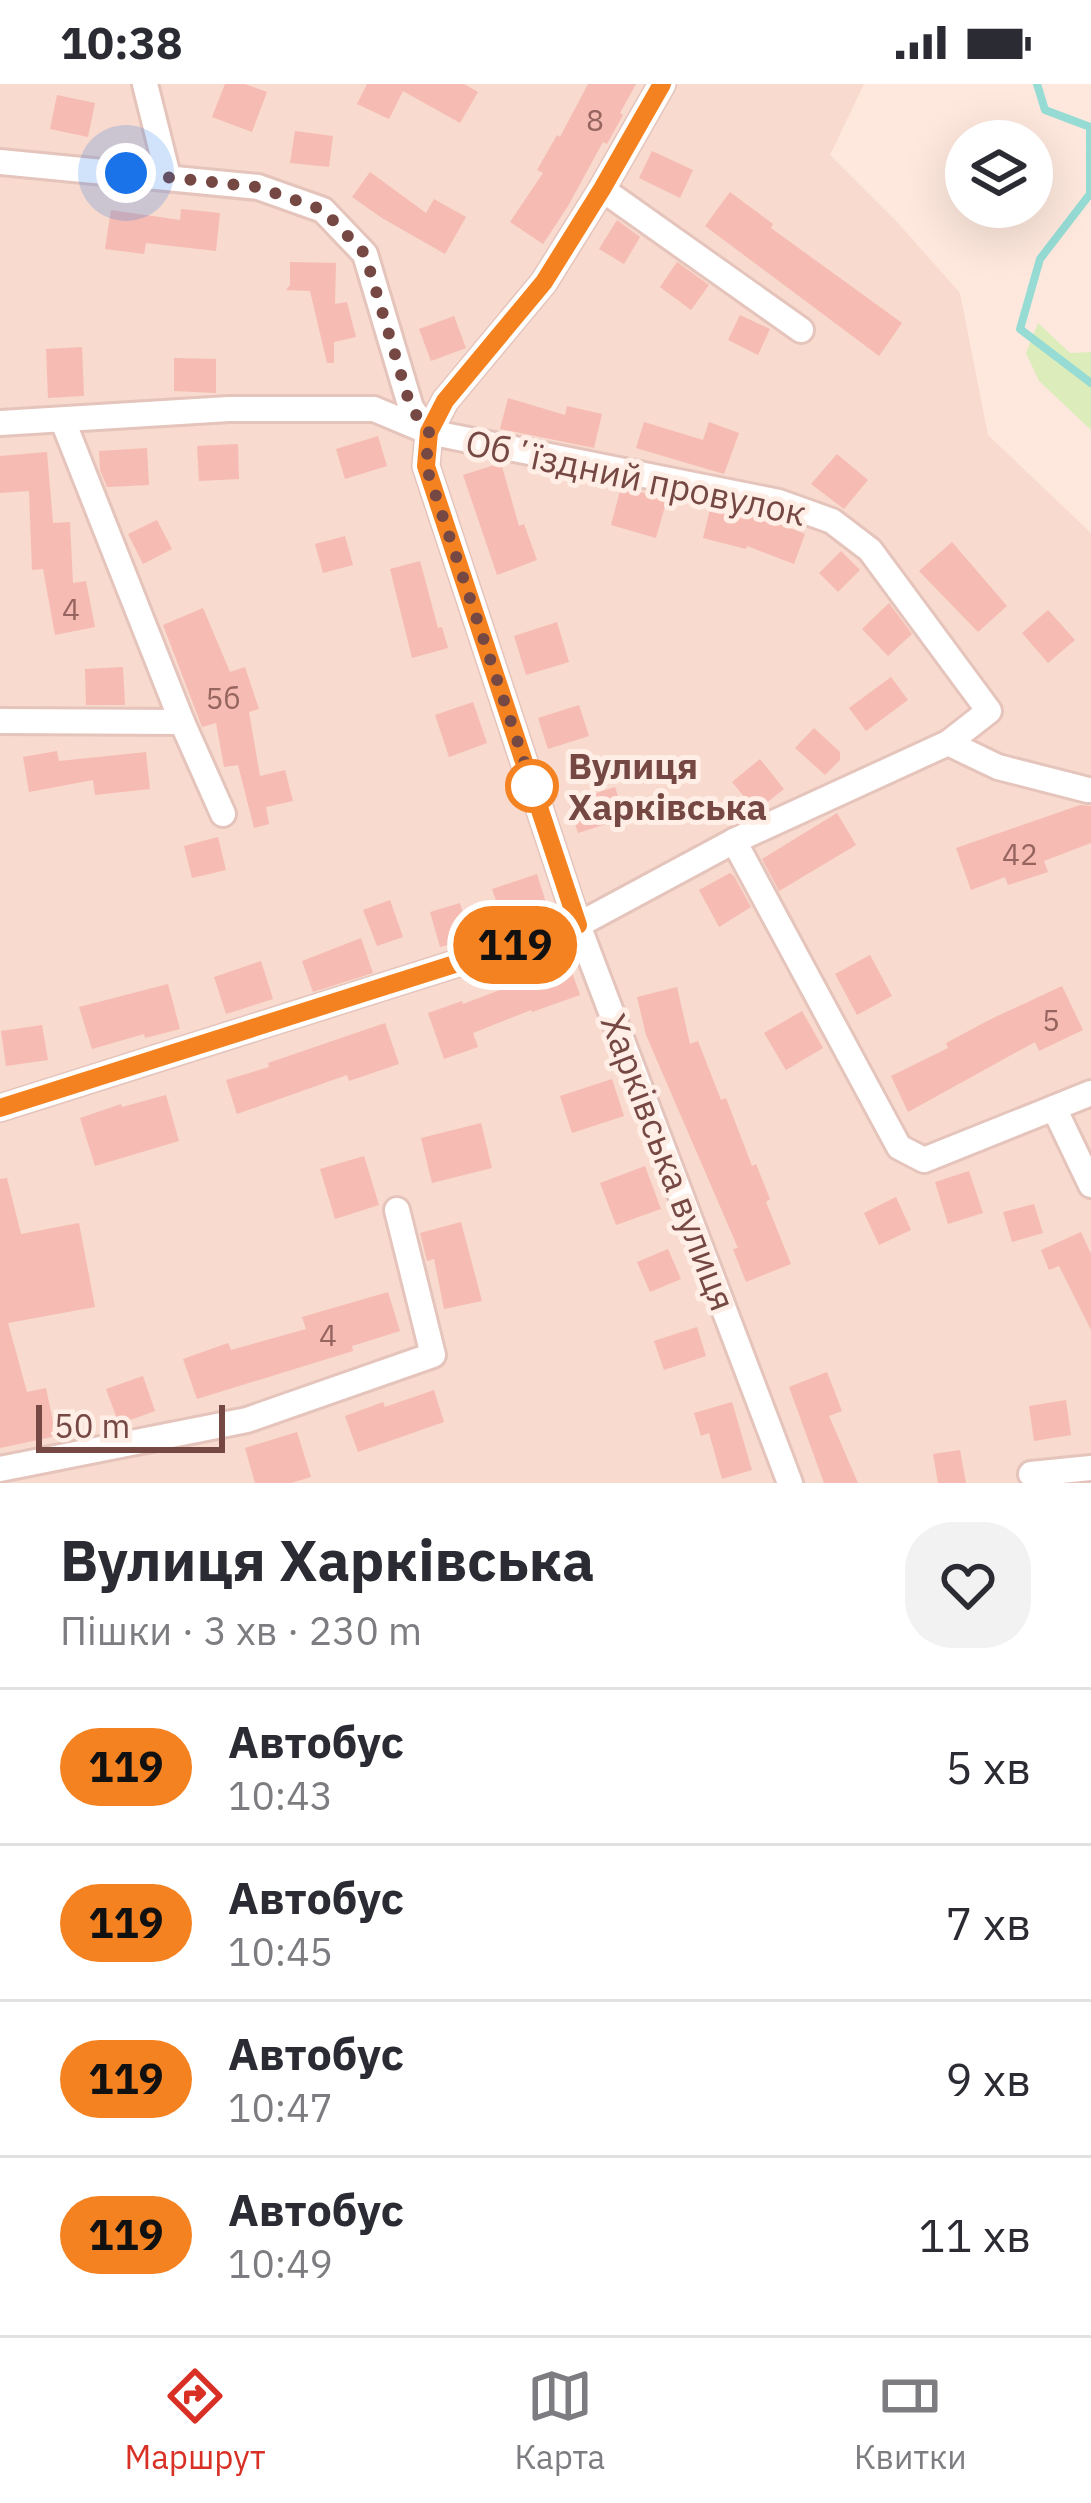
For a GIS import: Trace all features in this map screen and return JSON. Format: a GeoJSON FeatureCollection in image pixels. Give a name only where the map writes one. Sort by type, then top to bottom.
{"type":"FeatureCollection","features":[{"type":"Feature","properties":{"kind":"street"},"geometry":{"type":"LineString","coordinates":[[146,84],[169,176]]}},
{"type":"Feature","properties":{"kind":"street"},"geometry":{"type":"LineString","coordinates":[[0,423],[229,409],[374,409],[429,432],[445,401],[544,282],[662,84]]}},
{"type":"Feature","properties":{"kind":"street","name":"Харківська вулиця"},"geometry":{"type":"LineString","coordinates":[[0,162],[258,187],[323,210],[365,254],[411,408],[429,432],[426,466],[578,925],[790,1483]]}},
{"type":"Feature","properties":{"kind":"street"},"geometry":{"type":"LineString","coordinates":[[602,189],[801,330]]}},
{"type":"Feature","properties":{"kind":"street"},"geometry":{"type":"LineString","coordinates":[[63,421],[223,814]]}},
{"type":"Feature","properties":{"kind":"street","name":"Обʼїздний провулок"},"geometry":{"type":"LineString","coordinates":[[0,1108],[578,925],[734,841],[948,743],[989,711],[869,550],[832,521],[779,502],[429,432]]}},
{"type":"Feature","properties":{"kind":"street"},"geometry":{"type":"LineString","coordinates":[[0,721],[182,722]]}},
{"type":"Feature","properties":{"kind":"street"},"geometry":{"type":"LineString","coordinates":[[948,743],[998,767],[1088,790]]}},
{"type":"Feature","properties":{"kind":"street"},"geometry":{"type":"LineString","coordinates":[[734,841],[899,1147],[924,1160],[1091,1093]]}},
{"type":"Feature","properties":{"kind":"street"},"geometry":{"type":"LineString","coordinates":[[1054,1108],[1091,1185]]}},
{"type":"Feature","properties":{"kind":"street"},"geometry":{"type":"LineString","coordinates":[[0,1469],[247,1420],[433,1354],[397,1210]]}},
{"type":"Feature","properties":{"kind":"street"},"geometry":{"type":"LineString","coordinates":[[1030,1474],[1091,1468]]}},
{"type":"Feature","properties":{"kind":"shaded area"},"geometry":{"type":"Polygon","coordinates":[[[0,84],[864,84],[830,155],[960,293],[988,435],[1091,533],[1091,1483],[0,1483],[0,84]]]}},
{"type":"Feature","properties":{"kind":"green space"},"geometry":{"type":"Polygon","coordinates":[[[1038,323],[1070,353],[1091,352],[1091,430],[1039,381],[1026,353],[1038,323]]]}},
{"type":"Feature","properties":{"kind":"building"},"geometry":{"type":"Polygon","coordinates":[[[225,84],[245,84],[267,92],[252,132],[212,117],[225,84]]]}},
{"type":"Feature","properties":{"kind":"building"},"geometry":{"type":"Polygon","coordinates":[[[367,84],[464,84],[478,92],[460,123],[403,91],[389,119],[357,104],[367,84]]]}},
{"type":"Feature","properties":{"kind":"building"},"geometry":{"type":"Polygon","coordinates":[[[588,84],[636,84],[607,144],[603,142],[543,244],[510,222],[543,173],[537,170],[588,84]]]}},
{"type":"Feature","properties":{"kind":"building"},"geometry":{"type":"Polygon","coordinates":[[[57,95],[95,103],[88,137],[50,129],[57,95]]]}},
{"type":"Feature","properties":{"kind":"building"},"geometry":{"type":"Polygon","coordinates":[[[295,131],[333,136],[329,167],[290,163],[295,131]]]}},
{"type":"Feature","properties":{"kind":"building"},"geometry":{"type":"Polygon","coordinates":[[[652,151],[693,170],[680,198],[639,178],[652,151]]]}},
{"type":"Feature","properties":{"kind":"building"},"geometry":{"type":"Polygon","coordinates":[[[370,172],[426,213],[434,199],[466,217],[445,254],[352,197],[370,172]]]}},
{"type":"Feature","properties":{"kind":"building"},"geometry":{"type":"Polygon","coordinates":[[[730,192],[773,224],[771,228],[902,323],[879,356],[705,226],[730,192]]]}},
{"type":"Feature","properties":{"kind":"building"},"geometry":{"type":"Polygon","coordinates":[[[181,209],[220,213],[216,251],[146,243],[144,254],[105,249],[111,210],[180,220],[181,209]]]}},
{"type":"Feature","properties":{"kind":"building"},"geometry":{"type":"Polygon","coordinates":[[[617,220],[640,237],[624,264],[599,249],[617,220]]]}},
{"type":"Feature","properties":{"kind":"building"},"geometry":{"type":"Polygon","coordinates":[[[290,262],[336,263],[335,304],[347,302],[356,337],[334,342],[334,363],[327,363],[310,291],[286,290],[290,262]]]}},
{"type":"Feature","properties":{"kind":"building"},"geometry":{"type":"Polygon","coordinates":[[[677,262],[709,285],[691,310],[660,287],[677,262]]]}},
{"type":"Feature","properties":{"kind":"building"},"geometry":{"type":"Polygon","coordinates":[[[740,315],[770,329],[758,355],[728,340],[740,315]]]}},
{"type":"Feature","properties":{"kind":"building"},"geometry":{"type":"Polygon","coordinates":[[[454,316],[466,348],[431,361],[419,329],[454,316]]]}},
{"type":"Feature","properties":{"kind":"building"},"geometry":{"type":"Polygon","coordinates":[[[82,347],[84,396],[48,398],[46,349],[82,347]]]}},
{"type":"Feature","properties":{"kind":"building"},"geometry":{"type":"Polygon","coordinates":[[[174,358],[216,359],[216,393],[174,391],[174,358]]]}},
{"type":"Feature","properties":{"kind":"building"},"geometry":{"type":"Polygon","coordinates":[[[508,398],[565,415],[567,406],[602,414],[594,448],[500,429],[508,398]]]}},
{"type":"Feature","properties":{"kind":"building"},"geometry":{"type":"Polygon","coordinates":[[[644,422],[703,440],[709,422],[739,433],[724,474],[636,448],[644,422]]]}},
{"type":"Feature","properties":{"kind":"building"},"geometry":{"type":"Polygon","coordinates":[[[378,436],[387,466],[345,479],[336,449],[378,436]]]}},
{"type":"Feature","properties":{"kind":"building"},"geometry":{"type":"Polygon","coordinates":[[[238,444],[239,479],[199,481],[197,446],[238,444]]]}},
{"type":"Feature","properties":{"kind":"building"},"geometry":{"type":"Polygon","coordinates":[[[147,448],[149,485],[107,487],[99,451],[147,448]]]}},
{"type":"Feature","properties":{"kind":"building"},"geometry":{"type":"Polygon","coordinates":[[[47,452],[53,523],[70,522],[73,583],[86,581],[95,627],[55,635],[43,569],[32,570],[29,491],[0,493],[0,456],[47,452]]]}},
{"type":"Feature","properties":{"kind":"building"},"geometry":{"type":"Polygon","coordinates":[[[837,454],[868,480],[844,509],[811,484],[837,454]]]}},
{"type":"Feature","properties":{"kind":"building"},"geometry":{"type":"Polygon","coordinates":[[[501,463],[519,526],[524,524],[537,560],[497,575],[463,475],[501,463]]]}},
{"type":"Feature","properties":{"kind":"building"},"geometry":{"type":"Polygon","coordinates":[[[621,487],[667,499],[656,538],[611,525],[621,487]]]}},
{"type":"Feature","properties":{"kind":"building"},"geometry":{"type":"Polygon","coordinates":[[[711,505],[755,514],[805,534],[794,564],[747,546],[703,538],[711,505]]]}},
{"type":"Feature","properties":{"kind":"building"},"geometry":{"type":"Polygon","coordinates":[[[157,520],[172,549],[143,564],[128,534],[157,520]]]}},
{"type":"Feature","properties":{"kind":"building"},"geometry":{"type":"Polygon","coordinates":[[[345,536],[353,565],[323,573],[315,544],[345,536]]]}},
{"type":"Feature","properties":{"kind":"building"},"geometry":{"type":"Polygon","coordinates":[[[952,542],[1007,606],[978,632],[919,571],[952,542]]]}},
{"type":"Feature","properties":{"kind":"building"},"geometry":{"type":"Polygon","coordinates":[[[841,551],[860,570],[838,592],[819,573],[841,551]]]}},
{"type":"Feature","properties":{"kind":"building"},"geometry":{"type":"Polygon","coordinates":[[[420,561],[448,648],[412,658],[390,569],[420,561]]]}},
{"type":"Feature","properties":{"kind":"building"},"geometry":{"type":"Polygon","coordinates":[[[889,603],[912,634],[888,656],[862,629],[889,603]]]}},
{"type":"Feature","properties":{"kind":"building"},"geometry":{"type":"Polygon","coordinates":[[[203,608],[230,672],[245,667],[259,709],[249,712],[260,776],[285,770],[293,801],[266,807],[269,824],[254,828],[238,765],[224,767],[216,723],[202,727],[163,625],[203,608]]]}},
{"type":"Feature","properties":{"kind":"building"},"geometry":{"type":"Polygon","coordinates":[[[1048,610],[1075,640],[1048,663],[1022,633],[1048,610]]]}},
{"type":"Feature","properties":{"kind":"building"},"geometry":{"type":"Polygon","coordinates":[[[557,622],[569,662],[526,675],[514,636],[557,622]]]}},
{"type":"Feature","properties":{"kind":"building"},"geometry":{"type":"Polygon","coordinates":[[[123,667],[125,705],[86,705],[85,669],[123,667]]]}},
{"type":"Feature","properties":{"kind":"building"},"geometry":{"type":"Polygon","coordinates":[[[891,677],[908,700],[866,731],[849,708],[891,677]]]}},
{"type":"Feature","properties":{"kind":"building"},"geometry":{"type":"Polygon","coordinates":[[[473,702],[487,743],[449,757],[435,715],[473,702]]]}},
{"type":"Feature","properties":{"kind":"building"},"geometry":{"type":"Polygon","coordinates":[[[579,705],[589,736],[548,749],[538,718],[579,705]]]}},
{"type":"Feature","properties":{"kind":"building"},"geometry":{"type":"Polygon","coordinates":[[[814,728],[840,752],[840,760],[825,775],[795,748],[814,728]]]}},
{"type":"Feature","properties":{"kind":"building"},"geometry":{"type":"Polygon","coordinates":[[[57,751],[59,761],[146,752],[150,789],[95,795],[93,780],[29,792],[23,757],[57,751]]]}},
{"type":"Feature","properties":{"kind":"building"},"geometry":{"type":"Polygon","coordinates":[[[760,759],[784,789],[756,811],[732,782],[760,759]]]}},
{"type":"Feature","properties":{"kind":"building"},"geometry":{"type":"Polygon","coordinates":[[[615,787],[625,818],[578,833],[568,802],[615,787]]]}},
{"type":"Feature","properties":{"kind":"building"},"geometry":{"type":"Polygon","coordinates":[[[1080,805],[1091,806],[1091,843],[1044,861],[1048,872],[1008,885],[1005,877],[971,890],[956,848],[1080,805]]]}},
{"type":"Feature","properties":{"kind":"building"},"geometry":{"type":"Polygon","coordinates":[[[837,813],[856,845],[779,891],[762,859],[837,813]]]}},
{"type":"Feature","properties":{"kind":"building"},"geometry":{"type":"Polygon","coordinates":[[[218,837],[226,870],[192,878],[184,846],[218,837]]]}},
{"type":"Feature","properties":{"kind":"building"},"geometry":{"type":"Polygon","coordinates":[[[730,873],[751,907],[719,927],[699,890],[730,873]]]}},
{"type":"Feature","properties":{"kind":"building"},"geometry":{"type":"Polygon","coordinates":[[[537,874],[549,912],[505,927],[492,889],[537,874]]]}},
{"type":"Feature","properties":{"kind":"building"},"geometry":{"type":"Polygon","coordinates":[[[390,900],[403,937],[377,946],[363,910],[390,900]]]}},
{"type":"Feature","properties":{"kind":"building"},"geometry":{"type":"Polygon","coordinates":[[[460,903],[470,939],[440,947],[430,912],[460,903]]]}},
{"type":"Feature","properties":{"kind":"building"},"geometry":{"type":"Polygon","coordinates":[[[361,938],[373,973],[313,992],[302,961],[361,938]]]}},
{"type":"Feature","properties":{"kind":"building"},"geometry":{"type":"Polygon","coordinates":[[[870,955],[892,996],[857,1015],[835,974],[870,955]]]}},
{"type":"Feature","properties":{"kind":"building"},"geometry":{"type":"Polygon","coordinates":[[[261,961],[273,999],[226,1014],[214,977],[261,961]]]}},
{"type":"Feature","properties":{"kind":"building"},"geometry":{"type":"Polygon","coordinates":[[[569,964],[580,995],[473,1033],[478,1047],[444,1059],[428,1013],[569,964]]]}},
{"type":"Feature","properties":{"kind":"building"},"geometry":{"type":"Polygon","coordinates":[[[168,984],[180,1029],[92,1049],[79,1007],[168,984]]]}},
{"type":"Feature","properties":{"kind":"building"},"geometry":{"type":"Polygon","coordinates":[[[1062,986],[1083,1030],[1039,1051],[1035,1042],[908,1112],[891,1076],[948,1048],[946,1043],[991,1019],[1062,986]]]}},
{"type":"Feature","properties":{"kind":"building"},"geometry":{"type":"Polygon","coordinates":[[[677,987],[690,1044],[698,1041],[721,1100],[726,1098],[770,1199],[766,1202],[791,1264],[746,1282],[733,1249],[738,1248],[646,1035],[637,997],[677,987]]]}},
{"type":"Feature","properties":{"kind":"building"},"geometry":{"type":"Polygon","coordinates":[[[802,1011],[823,1048],[786,1070],[764,1033],[802,1011]]]}},
{"type":"Feature","properties":{"kind":"building"},"geometry":{"type":"Polygon","coordinates":[[[385,1023],[399,1064],[349,1081],[347,1075],[237,1114],[226,1080],[385,1023]]]}},
{"type":"Feature","properties":{"kind":"building"},"geometry":{"type":"Polygon","coordinates":[[[42,1025],[48,1060],[6,1066],[1,1031],[42,1025]]]}},
{"type":"Feature","properties":{"kind":"building"},"geometry":{"type":"Polygon","coordinates":[[[612,1079],[624,1116],[572,1133],[560,1096],[612,1079]]]}},
{"type":"Feature","properties":{"kind":"building"},"geometry":{"type":"Polygon","coordinates":[[[166,1095],[179,1141],[95,1166],[80,1118],[166,1095]]]}},
{"type":"Feature","properties":{"kind":"building"},"geometry":{"type":"Polygon","coordinates":[[[481,1123],[492,1168],[432,1183],[421,1138],[481,1123]]]}},
{"type":"Feature","properties":{"kind":"building"},"geometry":{"type":"Polygon","coordinates":[[[364,1156],[379,1205],[335,1219],[320,1169],[364,1156]]]}},
{"type":"Feature","properties":{"kind":"building"},"geometry":{"type":"Polygon","coordinates":[[[645,1166],[661,1209],[616,1225],[600,1183],[645,1166]]]}},
{"type":"Feature","properties":{"kind":"building"},"geometry":{"type":"Polygon","coordinates":[[[969,1171],[983,1213],[948,1224],[935,1182],[969,1171]]]}},
{"type":"Feature","properties":{"kind":"building"},"geometry":{"type":"Polygon","coordinates":[[[7,1178],[21,1234],[79,1223],[95,1307],[8,1323],[27,1392],[46,1388],[56,1436],[0,1448],[0,1179],[7,1178]]]}},
{"type":"Feature","properties":{"kind":"building"},"geometry":{"type":"Polygon","coordinates":[[[896,1197],[911,1230],[879,1245],[864,1213],[896,1197]]]}},
{"type":"Feature","properties":{"kind":"building"},"geometry":{"type":"Polygon","coordinates":[[[1034,1204],[1043,1233],[1012,1242],[1003,1212],[1034,1204]]]}},
{"type":"Feature","properties":{"kind":"building"},"geometry":{"type":"Polygon","coordinates":[[[461,1222],[482,1301],[444,1309],[434,1259],[427,1261],[420,1233],[461,1222]]]}},
{"type":"Feature","properties":{"kind":"building"},"geometry":{"type":"Polygon","coordinates":[[[1081,1232],[1091,1254],[1091,1330],[1059,1266],[1049,1270],[1041,1250],[1081,1232]]]}},
{"type":"Feature","properties":{"kind":"building"},"geometry":{"type":"Polygon","coordinates":[[[668,1249],[681,1279],[650,1292],[637,1262],[668,1249]]]}},
{"type":"Feature","properties":{"kind":"building"},"geometry":{"type":"Polygon","coordinates":[[[388,1292],[400,1331],[352,1346],[353,1351],[197,1399],[183,1359],[228,1343],[231,1350],[306,1329],[302,1317],[388,1292]]]}},
{"type":"Feature","properties":{"kind":"building"},"geometry":{"type":"Polygon","coordinates":[[[697,1327],[706,1356],[664,1370],[654,1341],[697,1327]]]}},
{"type":"Feature","properties":{"kind":"building"},"geometry":{"type":"Polygon","coordinates":[[[827,1372],[842,1411],[829,1416],[858,1483],[824,1483],[789,1387],[827,1372]]]}},
{"type":"Feature","properties":{"kind":"building"},"geometry":{"type":"Polygon","coordinates":[[[143,1376],[155,1411],[119,1424],[106,1389],[143,1376]]]}},
{"type":"Feature","properties":{"kind":"building"},"geometry":{"type":"Polygon","coordinates":[[[434,1390],[444,1422],[358,1452],[345,1416],[434,1390]]]}},
{"type":"Feature","properties":{"kind":"building"},"geometry":{"type":"Polygon","coordinates":[[[1066,1400],[1071,1435],[1034,1441],[1029,1406],[1066,1400]]]}},
{"type":"Feature","properties":{"kind":"building"},"geometry":{"type":"Polygon","coordinates":[[[732,1402],[752,1470],[722,1479],[709,1433],[701,1436],[694,1413],[732,1402]]]}},
{"type":"Feature","properties":{"kind":"building"},"geometry":{"type":"Polygon","coordinates":[[[297,1432],[311,1477],[291,1483],[255,1483],[245,1448],[297,1432]]]}},
{"type":"Feature","properties":{"kind":"building"},"geometry":{"type":"Polygon","coordinates":[[[960,1450],[966,1483],[938,1483],[933,1454],[960,1450]]]}},
{"type":"Feature","properties":{"kind":"waterway"},"geometry":{"type":"LineString","coordinates":[[1037,84],[1045,110],[1090,127],[1090,194],[1040,259],[1020,329],[1091,383]]}},
{"type":"Feature","properties":{"kind":"bus line","name":"119"},"geometry":{"type":"LineString","coordinates":[[0,1108],[578,925],[426,466],[429,432],[445,401],[544,282],[662,84]]}},
{"type":"Feature","properties":{"kind":"place","name":"Вулиця Харківська"},"geometry":{"type":"Point","coordinates":[532,786]}},
{"type":"Feature","properties":{"kind":"route"},"geometry":{"type":"LineString","coordinates":[[126,173],[258,187],[323,210],[365,254],[411,408],[429,432],[426,466],[537,800],[532,786]]}}]}
